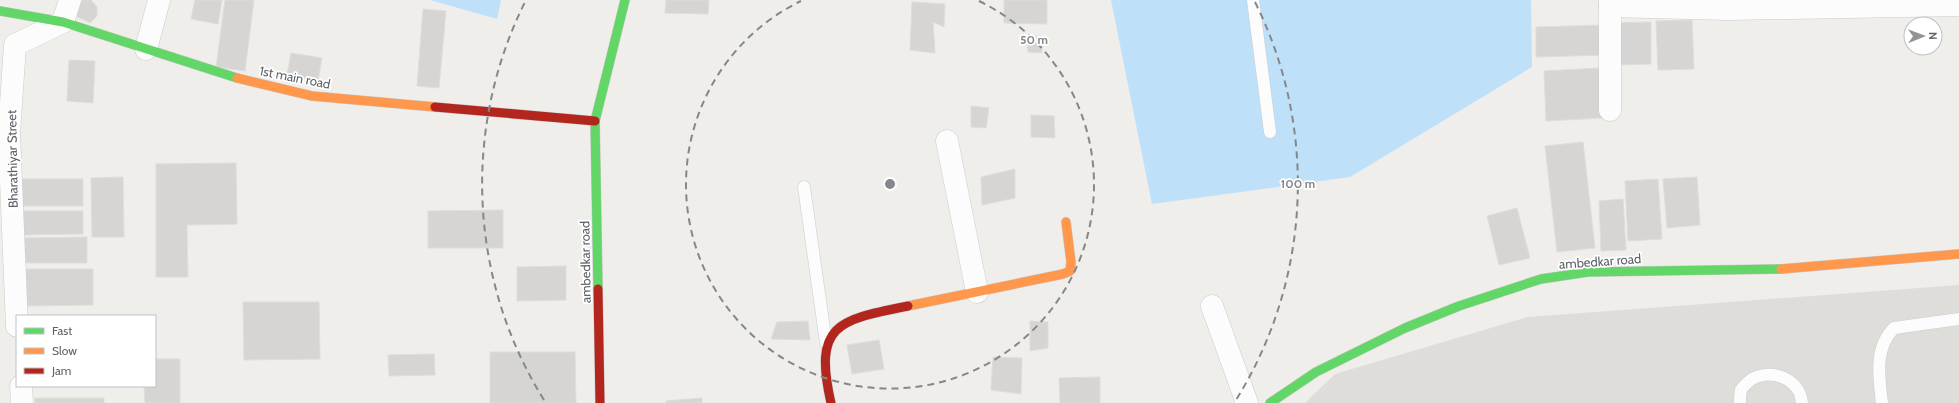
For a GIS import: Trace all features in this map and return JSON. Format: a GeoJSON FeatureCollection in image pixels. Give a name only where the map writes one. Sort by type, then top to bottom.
{"type":"FeatureCollection","features":[{"type":"Feature","properties":{"kind":"street"},"geometry":{"type":"LineString","coordinates":[[63,22],[70,0]]}},
{"type":"Feature","properties":{"kind":"street"},"geometry":{"type":"LineString","coordinates":[[146,50],[159,0]]}},
{"type":"Feature","properties":{"kind":"street","name":"ambedkar road"},"geometry":{"type":"LineString","coordinates":[[600,403],[595,121],[625,0]]}},
{"type":"Feature","properties":{"kind":"street"},"geometry":{"type":"LineString","coordinates":[[1610,110],[1610,3],[1728,9],[1959,5]]}},
{"type":"Feature","properties":{"kind":"street","name":"1st main road"},"geometry":{"type":"LineString","coordinates":[[0,11],[63,22],[224,75],[312,96],[595,121]]}},
{"type":"Feature","properties":{"kind":"street","name":"Bharathiyar Street"},"geometry":{"type":"LineString","coordinates":[[17,315],[9,133],[15,45],[63,22]]}},
{"type":"Feature","properties":{"kind":"street"},"geometry":{"type":"LineString","coordinates":[[947,141],[977,292]]}},
{"type":"Feature","properties":{"kind":"street"},"geometry":{"type":"LineString","coordinates":[[831,403],[824,358],[826,343],[833,332],[845,323],[872,313],[1062,274],[1070,271],[1071,262],[1066,222]]}},
{"type":"Feature","properties":{"kind":"street","name":"ambedkar road"},"geometry":{"type":"LineString","coordinates":[[1280,400],[1316,372],[1405,328],[1459,306],[1541,279],[1588,272],[1770,270],[1959,254]]}},
{"type":"Feature","properties":{"kind":"street"},"geometry":{"type":"LineString","coordinates":[[1212,306],[1247,403]]}},
{"type":"Feature","properties":{"kind":"street"},"geometry":{"type":"LineString","coordinates":[[21,387],[22,403]]}},
{"type":"Feature","properties":{"kind":"lane"},"geometry":{"type":"LineString","coordinates":[[1253,0],[1270,132]]}},
{"type":"Feature","properties":{"kind":"lane"},"geometry":{"type":"LineString","coordinates":[[804,187],[826,343]]}},
{"type":"Feature","properties":{"kind":"lane"},"geometry":{"type":"LineString","coordinates":[[1882,403],[1878,369],[1882,349],[1888,334],[1894,328],[1959,319]]}},
{"type":"Feature","properties":{"kind":"lane"},"geometry":{"type":"LineString","coordinates":[[1740,403],[1742,389],[1748,382],[1759,375],[1771,374],[1781,376],[1792,383],[1801,396],[1802,403]]}},
{"type":"Feature","properties":{"kind":"shaded area"},"geometry":{"type":"Polygon","coordinates":[[[1959,285],[1959,403],[1305,403],[1335,374],[1528,317],[1959,285]]]}},
{"type":"Feature","properties":{"kind":"water"},"geometry":{"type":"Polygon","coordinates":[[[430,0],[501,0],[497,19],[430,0]]]}},
{"type":"Feature","properties":{"kind":"water"},"geometry":{"type":"Polygon","coordinates":[[[1111,0],[1531,0],[1532,67],[1350,177],[1152,204],[1111,0]]]}},
{"type":"Feature","properties":{"kind":"building"},"geometry":{"type":"Polygon","coordinates":[[[82,0],[91,0],[97,7],[97,16],[90,23],[74,15],[78,2],[82,0]]]}},
{"type":"Feature","properties":{"kind":"building"},"geometry":{"type":"Polygon","coordinates":[[[195,0],[222,0],[218,24],[191,19],[195,0]]]}},
{"type":"Feature","properties":{"kind":"building"},"geometry":{"type":"Polygon","coordinates":[[[225,0],[254,0],[245,71],[216,67],[225,0]]]}},
{"type":"Feature","properties":{"kind":"building"},"geometry":{"type":"Polygon","coordinates":[[[666,0],[709,0],[708,14],[665,13],[666,0]]]}},
{"type":"Feature","properties":{"kind":"building"},"geometry":{"type":"Polygon","coordinates":[[[1004,0],[1047,0],[1047,24],[1004,23],[1004,0]]]}},
{"type":"Feature","properties":{"kind":"building"},"geometry":{"type":"Polygon","coordinates":[[[912,2],[945,4],[944,27],[933,22],[935,53],[910,50],[912,2]]]}},
{"type":"Feature","properties":{"kind":"building"},"geometry":{"type":"Polygon","coordinates":[[[423,9],[446,11],[439,88],[417,86],[423,9]]]}},
{"type":"Feature","properties":{"kind":"building"},"geometry":{"type":"Polygon","coordinates":[[[1692,20],[1694,69],[1658,70],[1656,21],[1692,20]]]}},
{"type":"Feature","properties":{"kind":"building"},"geometry":{"type":"Polygon","coordinates":[[[1651,22],[1651,64],[1613,65],[1612,23],[1651,22]]]}},
{"type":"Feature","properties":{"kind":"building"},"geometry":{"type":"Polygon","coordinates":[[[1603,25],[1603,55],[1536,57],[1536,27],[1603,25]]]}},
{"type":"Feature","properties":{"kind":"building"},"geometry":{"type":"Polygon","coordinates":[[[1041,36],[1042,53],[1028,52],[1026,37],[1041,36]]]}},
{"type":"Feature","properties":{"kind":"building"},"geometry":{"type":"Polygon","coordinates":[[[291,53],[322,58],[318,81],[287,75],[291,53]]]}},
{"type":"Feature","properties":{"kind":"building"},"geometry":{"type":"Polygon","coordinates":[[[69,60],[95,61],[93,103],[67,101],[69,60]]]}},
{"type":"Feature","properties":{"kind":"building"},"geometry":{"type":"Polygon","coordinates":[[[1600,68],[1602,118],[1546,121],[1544,71],[1600,68]]]}},
{"type":"Feature","properties":{"kind":"building"},"geometry":{"type":"Polygon","coordinates":[[[971,106],[989,108],[986,128],[971,127],[971,106]]]}},
{"type":"Feature","properties":{"kind":"building"},"geometry":{"type":"Polygon","coordinates":[[[1031,115],[1054,116],[1055,138],[1031,137],[1031,115]]]}},
{"type":"Feature","properties":{"kind":"building"},"geometry":{"type":"Polygon","coordinates":[[[1583,142],[1595,248],[1557,252],[1545,146],[1583,142]]]}},
{"type":"Feature","properties":{"kind":"building"},"geometry":{"type":"Polygon","coordinates":[[[236,163],[237,224],[187,225],[188,277],[156,277],[156,164],[236,163]]]}},
{"type":"Feature","properties":{"kind":"building"},"geometry":{"type":"Polygon","coordinates":[[[1015,169],[1015,198],[982,205],[981,177],[1015,169]]]}},
{"type":"Feature","properties":{"kind":"building"},"geometry":{"type":"Polygon","coordinates":[[[123,177],[124,237],[92,237],[91,178],[123,177]]]}},
{"type":"Feature","properties":{"kind":"building"},"geometry":{"type":"Polygon","coordinates":[[[1697,177],[1700,225],[1667,228],[1663,179],[1697,177]]]}},
{"type":"Feature","properties":{"kind":"building"},"geometry":{"type":"Polygon","coordinates":[[[17,179],[83,179],[83,206],[17,206],[17,179]]]}},
{"type":"Feature","properties":{"kind":"building"},"geometry":{"type":"Polygon","coordinates":[[[1658,179],[1662,239],[1628,241],[1625,181],[1658,179]]]}},
{"type":"Feature","properties":{"kind":"building"},"geometry":{"type":"Polygon","coordinates":[[[1623,199],[1626,250],[1601,251],[1599,201],[1623,199]]]}},
{"type":"Feature","properties":{"kind":"building"},"geometry":{"type":"Polygon","coordinates":[[[1517,208],[1530,258],[1499,265],[1487,216],[1517,208]]]}},
{"type":"Feature","properties":{"kind":"building"},"geometry":{"type":"Polygon","coordinates":[[[503,210],[503,248],[428,248],[428,211],[503,210]]]}},
{"type":"Feature","properties":{"kind":"building"},"geometry":{"type":"Polygon","coordinates":[[[22,211],[83,211],[83,234],[22,235],[22,211]]]}},
{"type":"Feature","properties":{"kind":"building"},"geometry":{"type":"Polygon","coordinates":[[[87,237],[87,263],[24,263],[23,238],[87,237]]]}},
{"type":"Feature","properties":{"kind":"building"},"geometry":{"type":"Polygon","coordinates":[[[566,266],[566,300],[517,301],[517,267],[566,266]]]}},
{"type":"Feature","properties":{"kind":"building"},"geometry":{"type":"Polygon","coordinates":[[[26,269],[93,269],[93,305],[27,306],[26,269]]]}},
{"type":"Feature","properties":{"kind":"building"},"geometry":{"type":"Polygon","coordinates":[[[243,302],[319,302],[320,359],[244,360],[243,302]]]}},
{"type":"Feature","properties":{"kind":"building"},"geometry":{"type":"Polygon","coordinates":[[[808,321],[810,340],[771,339],[777,322],[808,321]]]}},
{"type":"Feature","properties":{"kind":"building"},"geometry":{"type":"Polygon","coordinates":[[[1030,321],[1048,322],[1048,348],[1030,351],[1030,321]]]}},
{"type":"Feature","properties":{"kind":"building"},"geometry":{"type":"Polygon","coordinates":[[[879,340],[884,369],[852,374],[847,345],[879,340]]]}},
{"type":"Feature","properties":{"kind":"building"},"geometry":{"type":"Polygon","coordinates":[[[490,352],[575,352],[576,403],[490,403],[490,352]]]}},
{"type":"Feature","properties":{"kind":"building"},"geometry":{"type":"Polygon","coordinates":[[[434,354],[435,375],[389,376],[388,355],[434,354]]]}},
{"type":"Feature","properties":{"kind":"building"},"geometry":{"type":"Polygon","coordinates":[[[993,357],[1022,358],[1021,394],[991,390],[993,357]]]}},
{"type":"Feature","properties":{"kind":"building"},"geometry":{"type":"Polygon","coordinates":[[[156,359],[180,359],[180,403],[145,403],[144,387],[156,387],[156,359]]]}},
{"type":"Feature","properties":{"kind":"building"},"geometry":{"type":"Polygon","coordinates":[[[1100,377],[1100,403],[1060,403],[1059,378],[1100,377]]]}},
{"type":"Feature","properties":{"kind":"building"},"geometry":{"type":"Polygon","coordinates":[[[35,398],[104,398],[104,403],[35,403],[35,398]]]}},
{"type":"Feature","properties":{"kind":"building"},"geometry":{"type":"Polygon","coordinates":[[[702,398],[702,403],[666,403],[666,401],[702,398]]]}},
{"type":"Feature","properties":{"kind":"traffic: fast"},"geometry":{"type":"LineString","coordinates":[[598,289],[595,121],[625,0]]}},
{"type":"Feature","properties":{"kind":"traffic: fast"},"geometry":{"type":"LineString","coordinates":[[0,11],[63,22],[237,78]]}},
{"type":"Feature","properties":{"kind":"traffic: fast"},"geometry":{"type":"LineString","coordinates":[[1270,403],[1316,372],[1405,328],[1459,306],[1541,279],[1588,272],[1781,269]]}},
{"type":"Feature","properties":{"kind":"traffic: slow"},"geometry":{"type":"LineString","coordinates":[[237,78],[312,96],[435,107]]}},
{"type":"Feature","properties":{"kind":"traffic: slow"},"geometry":{"type":"LineString","coordinates":[[908,306],[1063,274],[1070,271],[1071,262],[1066,222]]}},
{"type":"Feature","properties":{"kind":"traffic: slow"},"geometry":{"type":"LineString","coordinates":[[1781,269],[1959,254]]}},
{"type":"Feature","properties":{"kind":"traffic: jam"},"geometry":{"type":"LineString","coordinates":[[435,107],[595,121]]}},
{"type":"Feature","properties":{"kind":"traffic: jam"},"geometry":{"type":"LineString","coordinates":[[598,289],[600,403]]}},
{"type":"Feature","properties":{"kind":"traffic: jam"},"geometry":{"type":"LineString","coordinates":[[831,403],[826,377],[826,356],[829,341],[836,330],[848,322],[864,316],[908,306]]}}]}
